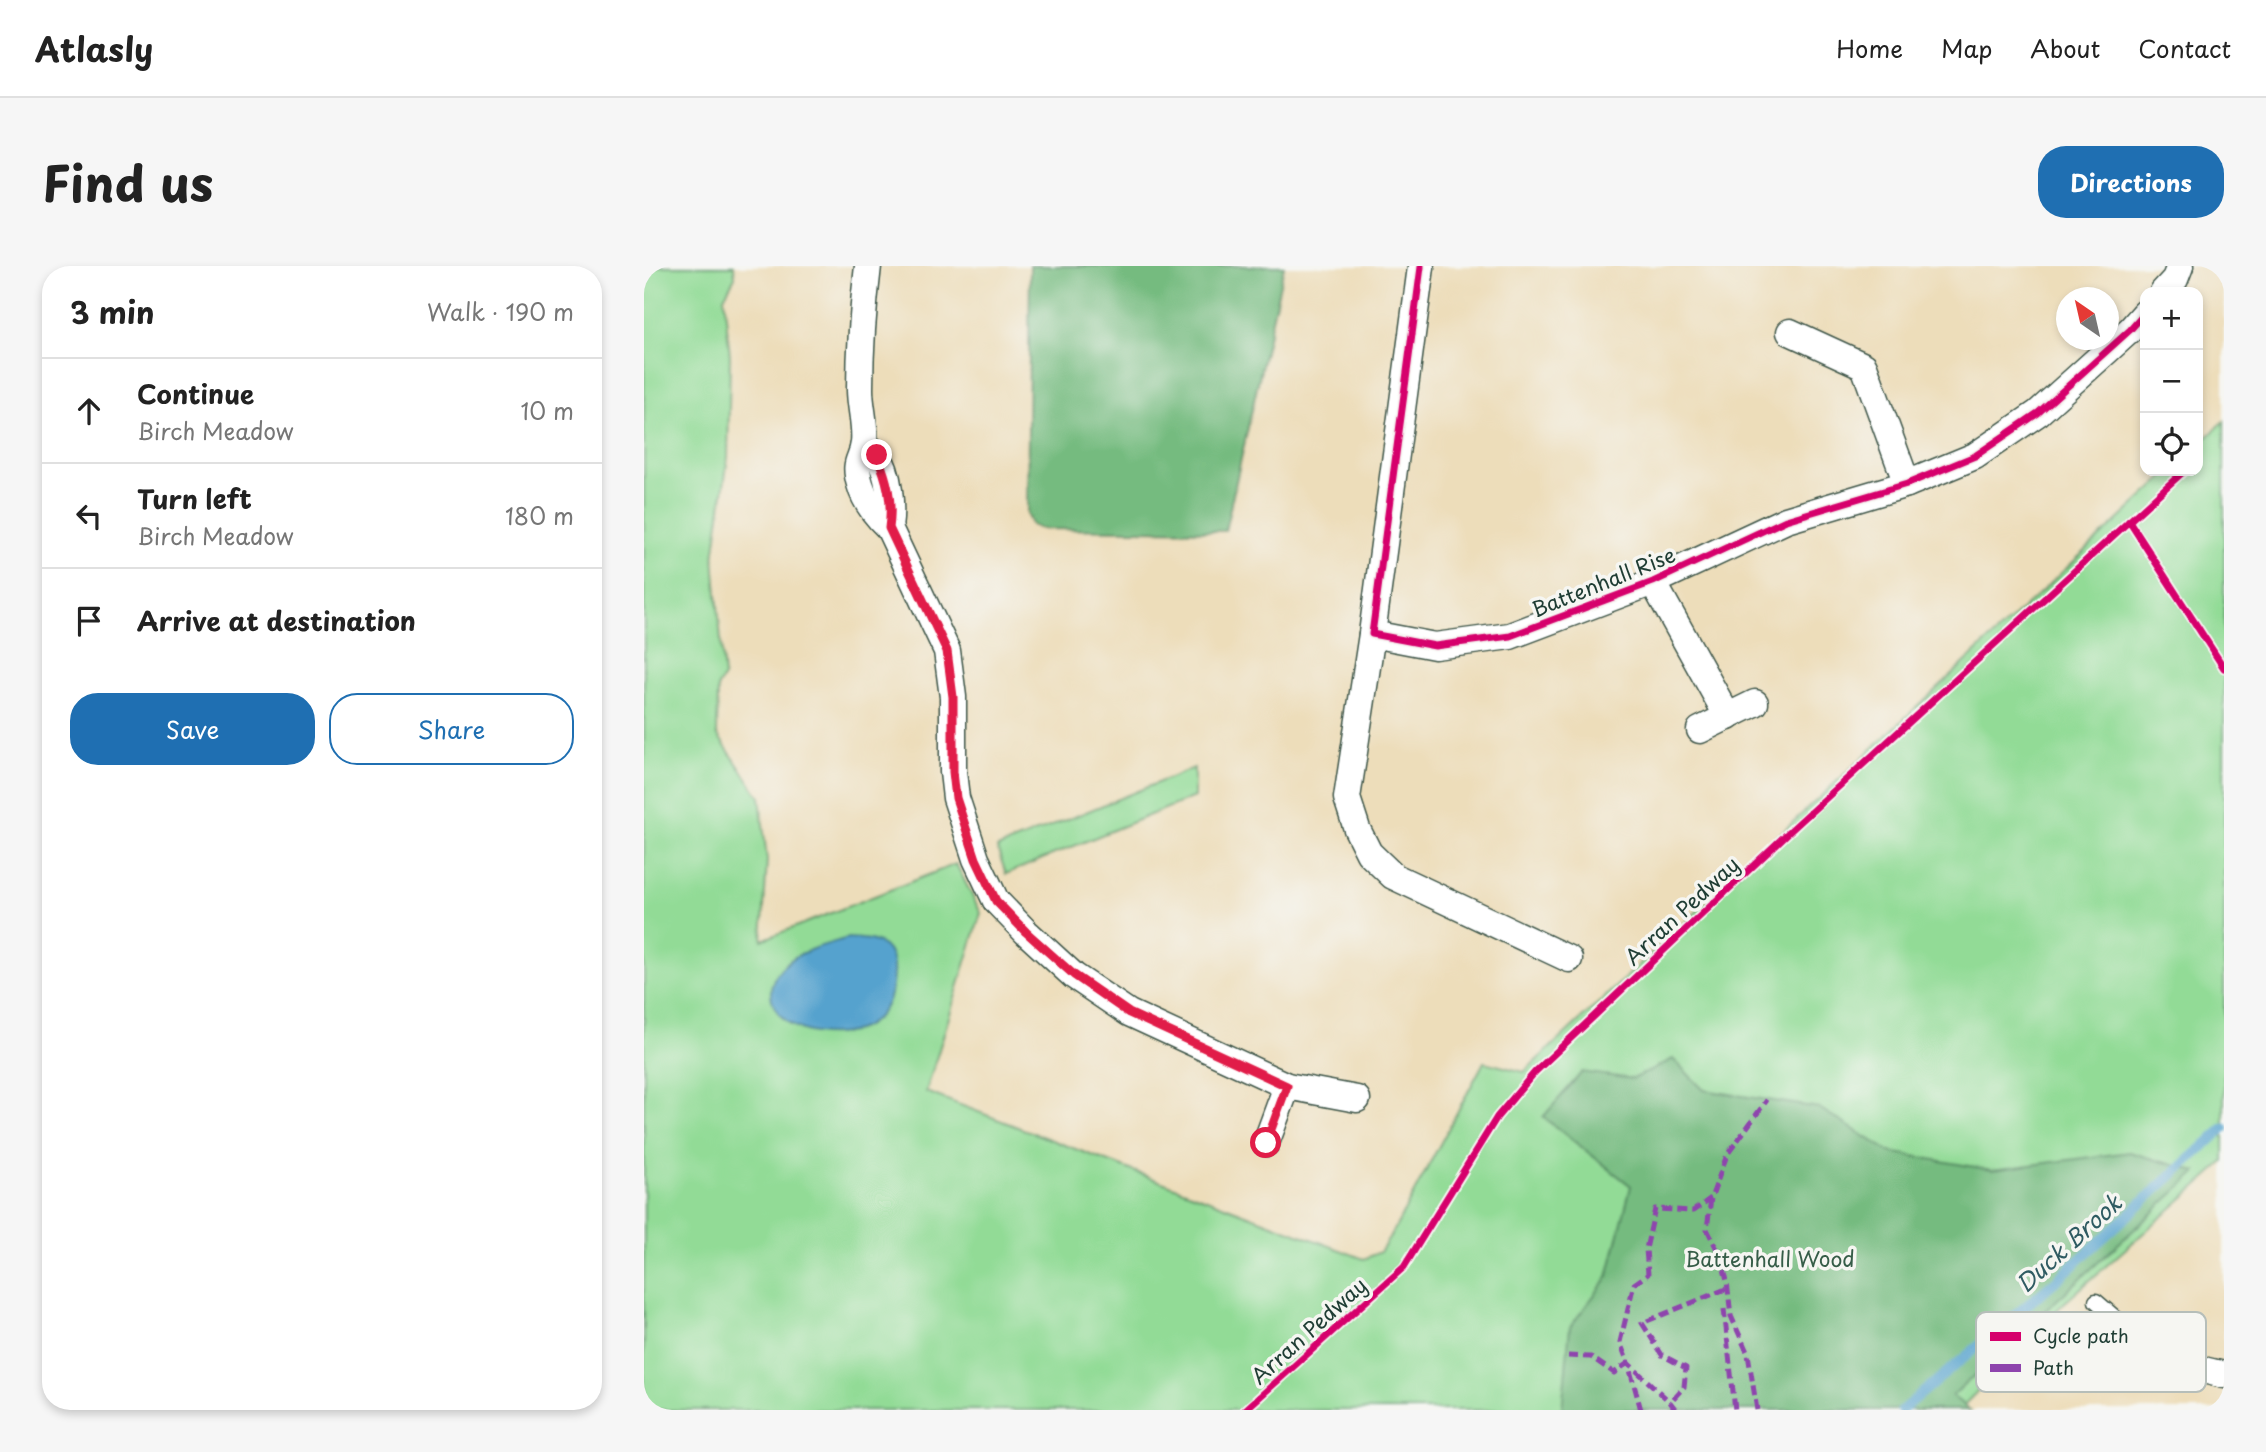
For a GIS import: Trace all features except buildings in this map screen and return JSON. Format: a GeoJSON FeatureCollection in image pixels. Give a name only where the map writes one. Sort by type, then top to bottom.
{"type":"FeatureCollection","features":[{"type":"Feature","properties":{"kind":"street"},"geometry":{"type":"LineString","coordinates":[[869,266],[861,337],[860,392],[864,444],[877,455],[885,475],[892,512],[889,528],[947,651],[953,697],[953,772],[956,798],[976,859],[996,901],[1074,975],[1129,1013],[1287,1086],[1357,1099]]}},
{"type":"Feature","properties":{"kind":"street"},"geometry":{"type":"LineString","coordinates":[[2168,287],[2175,279],[2180,266]]}},
{"type":"Feature","properties":{"kind":"street"},"geometry":{"type":"LineString","coordinates":[[1421,267],[1372,634],[1347,798],[1357,829],[1369,853],[1393,876],[1569,959]]}},
{"type":"Feature","properties":{"kind":"street","name":"Battenhall Rise"},"geometry":{"type":"LineString","coordinates":[[1372,634],[1435,646],[1510,636],[1653,582],[1786,520],[1907,484],[1975,456],[2038,413],[2140,319]]}},
{"type":"Feature","properties":{"kind":"street"},"geometry":{"type":"LineString","coordinates":[[1790,332],[1864,366],[1907,484]]}},
{"type":"Feature","properties":{"kind":"street","name":"Battenhall Rise"},"geometry":{"type":"LineString","coordinates":[[1653,582],[1728,717]]}},
{"type":"Feature","properties":{"kind":"street"},"geometry":{"type":"LineString","coordinates":[[1700,730],[1755,703]]}},
{"type":"Feature","properties":{"kind":"street"},"geometry":{"type":"LineString","coordinates":[[1266,1143],[1287,1086]]}},
{"type":"Feature","properties":{"kind":"street"},"geometry":{"type":"LineString","coordinates":[[2206,1371],[2224,1376]]}},
{"type":"Feature","properties":{"kind":"lane"},"geometry":{"type":"LineString","coordinates":[[2096,1301],[2109,1312]]}},
{"type":"Feature","properties":{"kind":"green space"},"geometry":{"type":"Polygon","coordinates":[[[644,266],[734,266],[735,277],[724,297],[730,356],[728,457],[714,558],[724,677],[718,686],[717,734],[760,797],[767,860],[762,940],[956,864],[981,913],[926,1092],[1364,1259],[1380,1252],[1392,1234],[1484,1062],[1524,1072],[2166,476],[2203,476],[2203,441],[2224,421],[2224,1162],[2055,1312],[1976,1312],[1977,1392],[1959,1410],[644,1410],[644,266]]]}},
{"type":"Feature","properties":{"kind":"green space"},"geometry":{"type":"Polygon","coordinates":[[[1030,266],[1284,266],[1225,531],[1041,529],[1031,525],[1027,514],[1030,266]]]}},
{"type":"Feature","properties":{"kind":"green space"},"geometry":{"type":"Polygon","coordinates":[[[1194,768],[1194,797],[1006,874],[997,848],[1194,768]]]}},
{"type":"Feature","properties":{"kind":"green space","name":"Battenhall Wood"},"geometry":{"type":"Polygon","coordinates":[[[1673,1059],[1704,1090],[1819,1108],[1890,1152],[1992,1170],[2130,1152],[2197,1172],[2044,1312],[1976,1312],[1976,1374],[1952,1396],[1970,1410],[1562,1410],[1570,1327],[1608,1277],[1631,1186],[1543,1117],[1582,1072],[1633,1079],[1673,1059]]]}},
{"type":"Feature","properties":{"kind":"water"},"geometry":{"type":"Polygon","coordinates":[[[848,938],[876,942],[884,946],[891,956],[891,991],[879,1016],[858,1030],[845,1033],[815,1033],[790,1023],[774,1006],[771,995],[772,984],[778,973],[788,962],[801,954],[848,938]]]}},
{"type":"Feature","properties":{"kind":"waterway","name":"Duck Brook"},"geometry":{"type":"LineString","coordinates":[[2019,1312],[2224,1128]]}},
{"type":"Feature","properties":{"kind":"waterway","name":"Duck Brook"},"geometry":{"type":"LineString","coordinates":[[1902,1410],[1976,1348]]}},
{"type":"Feature","properties":{"kind":"marked path"},"geometry":{"type":"LineString","coordinates":[[1757,1410],[1748,1354],[1731,1316],[1721,1257],[1707,1229],[1711,1198],[1727,1155],[1767,1100]]}},
{"type":"Feature","properties":{"kind":"marked path"},"geometry":{"type":"LineString","coordinates":[[1568,1356],[1591,1357],[1614,1373],[1628,1363],[1620,1342],[1634,1284],[1648,1274],[1646,1249],[1655,1209],[1693,1211],[1711,1198]]}},
{"type":"Feature","properties":{"kind":"marked path"},"geometry":{"type":"LineString","coordinates":[[1676,1410],[1670,1402],[1684,1387],[1686,1368],[1662,1355],[1642,1323],[1728,1288]]}},
{"type":"Feature","properties":{"kind":"marked path"},"geometry":{"type":"LineString","coordinates":[[1724,1309],[1735,1410]]}},
{"type":"Feature","properties":{"kind":"marked path"},"geometry":{"type":"LineString","coordinates":[[1641,1410],[1628,1363],[1670,1402]]}},
{"type":"Feature","properties":{"kind":"cycle path"},"geometry":{"type":"LineString","coordinates":[[1421,267],[1372,634],[1435,646],[1510,636],[1653,582],[1786,520],[1907,484],[1975,456],[2038,413],[2140,319]]}},
{"type":"Feature","properties":{"kind":"cycle path","name":"Arran Pedway"},"geometry":{"type":"LineString","coordinates":[[1245,1410],[1404,1267],[1497,1117],[1535,1072],[1790,831],[2179,476]]}},
{"type":"Feature","properties":{"kind":"cycle path"},"geometry":{"type":"LineString","coordinates":[[2129,521],[2224,668]]}},
{"type":"Feature","properties":{"kind":"route"},"geometry":{"type":"LineString","coordinates":[[877,455],[889,492],[892,512],[889,528],[947,651],[953,697],[953,772],[956,798],[976,859],[996,901],[1074,975],[1129,1013],[1287,1086],[1266,1143]]}}]}
